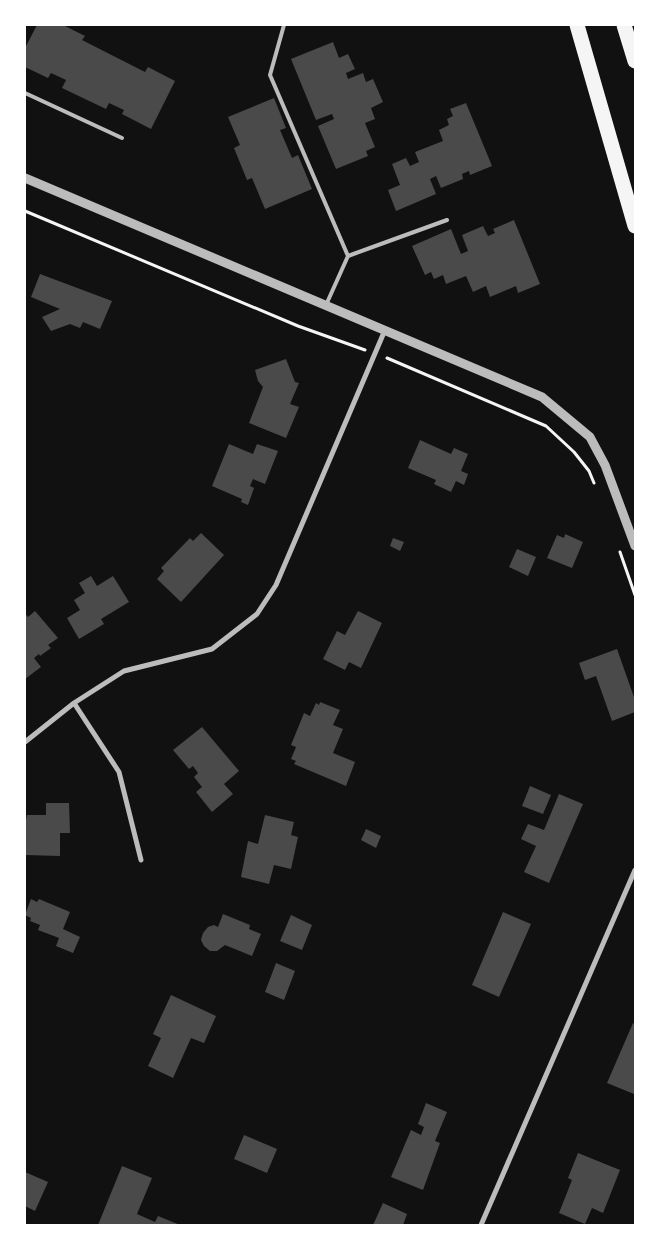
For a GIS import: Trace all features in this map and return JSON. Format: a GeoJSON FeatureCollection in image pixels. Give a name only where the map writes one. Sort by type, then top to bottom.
{"type":"FeatureCollection","features":[{"type":"Feature","properties":{"kind":"highway"},"geometry":{"type":"LineString","coordinates":[[577,25],[635,226]]}},
{"type":"Feature","properties":{"kind":"highway"},"geometry":{"type":"LineString","coordinates":[[624,25],[635,60]]}},
{"type":"Feature","properties":{"kind":"street"},"geometry":{"type":"LineString","coordinates":[[25,178],[542,397],[590,437],[605,464],[635,546]]}},
{"type":"Feature","properties":{"kind":"street"},"geometry":{"type":"LineString","coordinates":[[25,742],[74,703],[124,671],[212,649],[257,614],[276,584],[385,330]]}},
{"type":"Feature","properties":{"kind":"street"},"geometry":{"type":"LineString","coordinates":[[74,703],[118,772],[141,860]]}},
{"type":"Feature","properties":{"kind":"street"},"geometry":{"type":"LineString","coordinates":[[481,1225],[635,870]]}},
{"type":"Feature","properties":{"kind":"lane"},"geometry":{"type":"LineString","coordinates":[[284,25],[270,75],[348,256]]}},
{"type":"Feature","properties":{"kind":"lane"},"geometry":{"type":"LineString","coordinates":[[25,93],[122,138]]}},
{"type":"Feature","properties":{"kind":"lane"},"geometry":{"type":"LineString","coordinates":[[326,305],[348,256],[447,220]]}},
{"type":"Feature","properties":{"kind":"building"},"geometry":{"type":"Polygon","coordinates":[[[37,25],[63,25],[85,36],[82,40],[145,72],[148,67],[175,81],[151,129],[122,114],[124,110],[109,103],[106,109],[62,88],[66,80],[51,73],[48,78],[25,67],[25,48],[37,25]]]}},
{"type":"Feature","properties":{"kind":"building"},"geometry":{"type":"Polygon","coordinates":[[[333,42],[339,58],[348,54],[355,69],[346,73],[348,79],[363,73],[366,82],[373,79],[383,102],[371,108],[375,119],[365,123],[375,147],[366,151],[368,156],[336,169],[318,126],[334,119],[332,114],[316,120],[291,59],[333,42]]]}},
{"type":"Feature","properties":{"kind":"building"},"geometry":{"type":"Polygon","coordinates":[[[274,98],[286,128],[280,130],[292,158],[298,155],[312,189],[265,209],[252,178],[247,180],[234,148],[240,145],[228,117],[274,98]]]}},
{"type":"Feature","properties":{"kind":"building"},"geometry":{"type":"Polygon","coordinates":[[[466,103],[492,166],[470,175],[469,171],[462,174],[463,179],[441,188],[436,176],[430,179],[436,194],[396,211],[388,190],[400,185],[392,164],[406,158],[410,166],[419,162],[415,152],[443,141],[439,130],[449,125],[447,119],[453,116],[450,109],[466,103]]]}},
{"type":"Feature","properties":{"kind":"building"},"geometry":{"type":"Polygon","coordinates":[[[514,220],[540,284],[518,293],[516,286],[490,297],[486,286],[473,292],[466,276],[446,284],[443,275],[434,279],[431,272],[425,275],[412,246],[451,229],[461,254],[468,251],[462,235],[483,226],[488,236],[495,233],[493,229],[514,220]]]}},
{"type":"Feature","properties":{"kind":"building"},"geometry":{"type":"Polygon","coordinates":[[[40,274],[112,301],[100,329],[83,322],[80,328],[70,324],[51,331],[42,317],[60,309],[31,297],[40,274]]]}},
{"type":"Feature","properties":{"kind":"building"},"geometry":{"type":"Polygon","coordinates":[[[286,359],[295,382],[299,383],[290,404],[299,407],[286,438],[249,423],[263,387],[258,381],[255,370],[286,359]]]}},
{"type":"Feature","properties":{"kind":"building"},"geometry":{"type":"Polygon","coordinates":[[[420,440],[451,454],[454,448],[468,454],[461,471],[468,474],[464,485],[456,481],[451,492],[434,484],[436,480],[408,468],[420,440]]]}},
{"type":"Feature","properties":{"kind":"building"},"geometry":{"type":"Polygon","coordinates":[[[229,444],[253,454],[257,444],[278,451],[265,484],[253,479],[250,486],[254,488],[248,505],[241,502],[242,499],[212,486],[229,444]]]}},
{"type":"Feature","properties":{"kind":"building"},"geometry":{"type":"Polygon","coordinates":[[[201,533],[224,555],[181,602],[157,579],[164,571],[161,568],[190,538],[193,541],[201,533]]]}},
{"type":"Feature","properties":{"kind":"building"},"geometry":{"type":"Polygon","coordinates":[[[565,534],[583,542],[572,568],[547,558],[557,535],[564,538],[565,534]]]}},
{"type":"Feature","properties":{"kind":"building"},"geometry":{"type":"Polygon","coordinates":[[[393,538],[404,542],[400,551],[390,546],[393,538]]]}},
{"type":"Feature","properties":{"kind":"building"},"geometry":{"type":"Polygon","coordinates":[[[517,549],[536,557],[528,576],[509,567],[517,549]]]}},
{"type":"Feature","properties":{"kind":"building"},"geometry":{"type":"Polygon","coordinates":[[[91,576],[97,586],[113,576],[129,602],[101,619],[104,624],[79,639],[67,618],[80,610],[74,600],[85,593],[79,583],[91,576]]]}},
{"type":"Feature","properties":{"kind":"building"},"geometry":{"type":"Polygon","coordinates":[[[35,611],[58,638],[48,645],[51,648],[34,658],[41,667],[25,679],[25,613],[28,617],[35,611]]]}},
{"type":"Feature","properties":{"kind":"building"},"geometry":{"type":"Polygon","coordinates":[[[358,611],[382,623],[361,668],[349,662],[345,670],[323,659],[337,631],[345,635],[358,611]]]}},
{"type":"Feature","properties":{"kind":"building"},"geometry":{"type":"Polygon","coordinates":[[[617,649],[635,700],[635,712],[612,721],[596,676],[585,680],[579,663],[617,649]]]}},
{"type":"Feature","properties":{"kind":"building"},"geometry":{"type":"Polygon","coordinates":[[[320,702],[340,710],[333,725],[343,729],[333,753],[355,762],[346,786],[294,764],[296,761],[291,759],[296,747],[291,745],[304,713],[310,716],[316,703],[319,705],[320,702]]]}},
{"type":"Feature","properties":{"kind":"building"},"geometry":{"type":"Polygon","coordinates":[[[202,727],[239,771],[224,784],[233,794],[212,812],[196,792],[202,787],[194,777],[198,773],[193,766],[189,769],[173,750],[202,727]]]}},
{"type":"Feature","properties":{"kind":"building"},"geometry":{"type":"Polygon","coordinates":[[[530,786],[551,795],[543,814],[522,806],[530,786]]]}},
{"type":"Feature","properties":{"kind":"building"},"geometry":{"type":"Polygon","coordinates":[[[559,794],[583,804],[549,883],[524,872],[536,846],[521,839],[528,824],[544,830],[559,794]]]}},
{"type":"Feature","properties":{"kind":"building"},"geometry":{"type":"Polygon","coordinates":[[[46,803],[69,803],[70,833],[60,833],[60,856],[25,855],[27,815],[46,815],[46,803]]]}},
{"type":"Feature","properties":{"kind":"building"},"geometry":{"type":"Polygon","coordinates":[[[265,815],[294,822],[291,835],[298,837],[291,869],[274,865],[269,884],[241,877],[248,841],[258,844],[265,815]]]}},
{"type":"Feature","properties":{"kind":"building"},"geometry":{"type":"Polygon","coordinates":[[[366,829],[381,836],[376,848],[361,840],[366,829]]]}},
{"type":"Feature","properties":{"kind":"building"},"geometry":{"type":"Polygon","coordinates":[[[31,899],[37,902],[39,899],[70,912],[63,929],[80,937],[73,953],[56,946],[59,938],[38,930],[40,925],[30,921],[31,918],[25,915],[31,899]]]}},
{"type":"Feature","properties":{"kind":"building"},"geometry":{"type":"Polygon","coordinates":[[[503,912],[531,924],[499,997],[472,985],[503,912]]]}},
{"type":"Feature","properties":{"kind":"building"},"geometry":{"type":"Polygon","coordinates":[[[223,914],[250,925],[249,929],[261,934],[252,956],[225,945],[217,951],[210,951],[204,946],[201,940],[203,933],[208,927],[214,925],[218,927],[223,914]]]}},
{"type":"Feature","properties":{"kind":"building"},"geometry":{"type":"Polygon","coordinates":[[[291,915],[312,925],[302,950],[280,941],[291,915]]]}},
{"type":"Feature","properties":{"kind":"building"},"geometry":{"type":"Polygon","coordinates":[[[276,963],[295,971],[284,1000],[265,992],[276,963]]]}},
{"type":"Feature","properties":{"kind":"building"},"geometry":{"type":"Polygon","coordinates":[[[171,995],[216,1016],[204,1043],[191,1038],[173,1078],[148,1066],[161,1038],[153,1034],[171,995]]]}},
{"type":"Feature","properties":{"kind":"building"},"geometry":{"type":"Polygon","coordinates":[[[633,1023],[635,1024],[634,1094],[607,1083],[633,1023]]]}},
{"type":"Feature","properties":{"kind":"building"},"geometry":{"type":"Polygon","coordinates":[[[426,1103],[447,1112],[435,1141],[440,1143],[423,1190],[391,1177],[411,1130],[421,1135],[424,1127],[418,1124],[426,1103]]]}},
{"type":"Feature","properties":{"kind":"building"},"geometry":{"type":"Polygon","coordinates":[[[244,1135],[277,1149],[267,1173],[234,1159],[244,1135]]]}},
{"type":"Feature","properties":{"kind":"building"},"geometry":{"type":"Polygon","coordinates":[[[578,1153],[620,1170],[603,1213],[592,1208],[585,1224],[559,1213],[572,1180],[568,1178],[578,1153]]]}},
{"type":"Feature","properties":{"kind":"building"},"geometry":{"type":"Polygon","coordinates":[[[122,1166],[152,1178],[137,1214],[155,1222],[158,1216],[180,1225],[98,1225],[122,1166]]]}},
{"type":"Feature","properties":{"kind":"building"},"geometry":{"type":"Polygon","coordinates":[[[25,1172],[48,1182],[35,1211],[25,1206],[25,1172]]]}},
{"type":"Feature","properties":{"kind":"building"},"geometry":{"type":"Polygon","coordinates":[[[383,1203],[407,1214],[403,1225],[373,1225],[383,1203]]]}}]}
